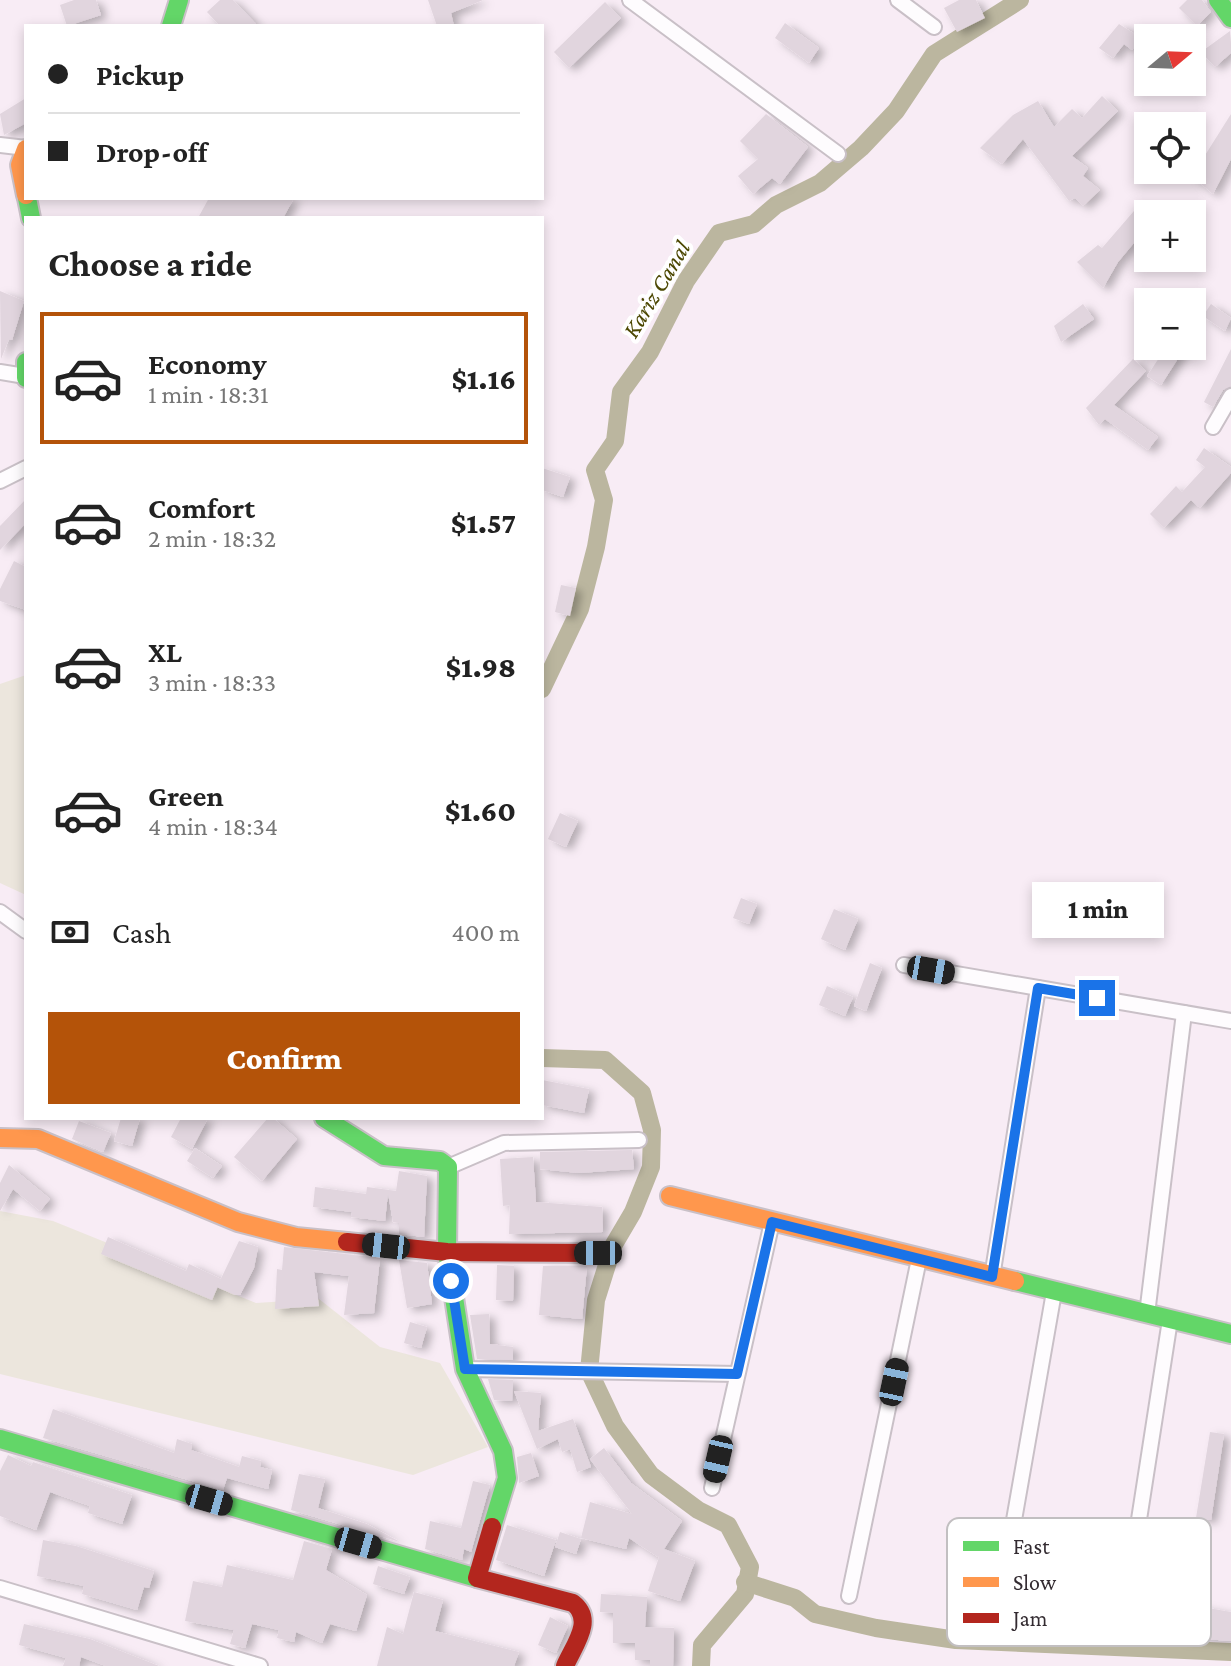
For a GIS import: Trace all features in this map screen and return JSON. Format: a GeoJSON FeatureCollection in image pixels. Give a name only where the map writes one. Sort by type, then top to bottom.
{"type":"FeatureCollection","features":[{"type":"Feature","properties":{"kind":"street"},"geometry":{"type":"LineString","coordinates":[[172,24],[179,0]]}},
{"type":"Feature","properties":{"kind":"street"},"geometry":{"type":"LineString","coordinates":[[630,0],[838,154]]}},
{"type":"Feature","properties":{"kind":"street"},"geometry":{"type":"LineString","coordinates":[[898,0],[934,27]]}},
{"type":"Feature","properties":{"kind":"street"},"geometry":{"type":"LineString","coordinates":[[1218,0],[1231,18]]}},
{"type":"Feature","properties":{"kind":"street"},"geometry":{"type":"LineString","coordinates":[[0,145],[24,149]]}},
{"type":"Feature","properties":{"kind":"street"},"geometry":{"type":"LineString","coordinates":[[24,154],[20,165],[24,186]]}},
{"type":"Feature","properties":{"kind":"street"},"geometry":{"type":"LineString","coordinates":[[0,372],[24,377]]}},
{"type":"Feature","properties":{"kind":"street"},"geometry":{"type":"LineString","coordinates":[[1213,427],[1231,396]]}},
{"type":"Feature","properties":{"kind":"street"},"geometry":{"type":"LineString","coordinates":[[0,481],[24,469]]}},
{"type":"Feature","properties":{"kind":"street"},"geometry":{"type":"LineString","coordinates":[[0,912],[24,930]]}},
{"type":"Feature","properties":{"kind":"street"},"geometry":{"type":"LineString","coordinates":[[904,965],[1231,1021]]}},
{"type":"Feature","properties":{"kind":"street"},"geometry":{"type":"LineString","coordinates":[[992,1277],[1038,988]]}},
{"type":"Feature","properties":{"kind":"street"},"geometry":{"type":"LineString","coordinates":[[1147,1314],[1184,1013]]}},
{"type":"Feature","properties":{"kind":"street"},"geometry":{"type":"LineString","coordinates":[[327,1120],[384,1156],[440,1161],[448,1167]]}},
{"type":"Feature","properties":{"kind":"street"},"geometry":{"type":"LineString","coordinates":[[0,1138],[38,1139],[238,1222],[296,1237],[447,1252],[598,1253]]}},
{"type":"Feature","properties":{"kind":"street"},"geometry":{"type":"LineString","coordinates":[[448,1167],[504,1143],[639,1140]]}},
{"type":"Feature","properties":{"kind":"street"},"geometry":{"type":"LineString","coordinates":[[448,1167],[447,1252],[465,1369],[503,1451],[507,1478],[477,1578]]}},
{"type":"Feature","properties":{"kind":"street"},"geometry":{"type":"LineString","coordinates":[[670,1196],[1231,1334]]}},
{"type":"Feature","properties":{"kind":"street"},"geometry":{"type":"LineString","coordinates":[[712,1488],[772,1222]]}},
{"type":"Feature","properties":{"kind":"street"},"geometry":{"type":"LineString","coordinates":[[849,1596],[919,1259]]}},
{"type":"Feature","properties":{"kind":"street"},"geometry":{"type":"LineString","coordinates":[[1014,1518],[1054,1292]]}},
{"type":"Feature","properties":{"kind":"street"},"geometry":{"type":"LineString","coordinates":[[1139,1518],[1170,1320]]}},
{"type":"Feature","properties":{"kind":"street"},"geometry":{"type":"LineString","coordinates":[[465,1369],[737,1374]]}},
{"type":"Feature","properties":{"kind":"street"},"geometry":{"type":"LineString","coordinates":[[0,1439],[573,1603],[582,1610],[585,1622],[565,1666]]}},
{"type":"Feature","properties":{"kind":"street"},"geometry":{"type":"LineString","coordinates":[[0,1588],[260,1666]]}},
{"type":"Feature","properties":{"kind":"shaded area"},"geometry":{"type":"Polygon","coordinates":[[[24,676],[24,894],[0,883],[0,684],[24,676]]]}},
{"type":"Feature","properties":{"kind":"shaded area"},"geometry":{"type":"Polygon","coordinates":[[[0,1211],[53,1221],[256,1303],[319,1299],[380,1347],[440,1363],[488,1447],[413,1475],[0,1374],[0,1211]]]}},
{"type":"Feature","properties":{"kind":"building"},"geometry":{"type":"Polygon","coordinates":[[[74,0],[96,0],[101,15],[66,24],[60,5],[74,0]]]}},
{"type":"Feature","properties":{"kind":"building"},"geometry":{"type":"Polygon","coordinates":[[[220,0],[233,0],[256,24],[218,24],[207,12],[220,0]]]}},
{"type":"Feature","properties":{"kind":"building"},"geometry":{"type":"Polygon","coordinates":[[[428,0],[483,0],[451,13],[454,24],[436,24],[428,0]]]}},
{"type":"Feature","properties":{"kind":"building"},"geometry":{"type":"Polygon","coordinates":[[[959,0],[976,0],[985,18],[957,32],[944,8],[959,0]]]}},
{"type":"Feature","properties":{"kind":"building"},"geometry":{"type":"Polygon","coordinates":[[[1187,0],[1202,0],[1211,12],[1195,24],[1179,8],[1187,0]]]}},
{"type":"Feature","properties":{"kind":"building"},"geometry":{"type":"Polygon","coordinates":[[[605,2],[621,18],[569,68],[554,52],[605,2]]]}},
{"type":"Feature","properties":{"kind":"building"},"geometry":{"type":"Polygon","coordinates":[[[785,23],[819,48],[809,63],[775,38],[785,23]]]}},
{"type":"Feature","properties":{"kind":"building"},"geometry":{"type":"Polygon","coordinates":[[[1119,24],[1134,34],[1132,50],[1124,44],[1113,58],[1099,48],[1119,24]]]}},
{"type":"Feature","properties":{"kind":"building"},"geometry":{"type":"Polygon","coordinates":[[[1230,31],[1231,53],[1215,67],[1206,57],[1206,48],[1230,31]]]}},
{"type":"Feature","properties":{"kind":"building"},"geometry":{"type":"Polygon","coordinates":[[[1102,96],[1118,111],[1072,156],[1088,168],[1083,176],[1100,190],[1083,206],[1075,198],[1069,201],[1023,139],[1002,164],[980,148],[1013,115],[1038,101],[1054,127],[1072,109],[1082,118],[1102,96]]]}},
{"type":"Feature","properties":{"kind":"building"},"geometry":{"type":"Polygon","coordinates":[[[24,99],[24,124],[4,135],[0,114],[24,99]]]}},
{"type":"Feature","properties":{"kind":"building"},"geometry":{"type":"Polygon","coordinates":[[[766,114],[808,147],[780,184],[772,178],[753,194],[738,176],[758,159],[740,141],[766,114]]]}},
{"type":"Feature","properties":{"kind":"building"},"geometry":{"type":"Polygon","coordinates":[[[1231,114],[1231,159],[1213,194],[1201,184],[1206,184],[1206,154],[1231,114]]]}},
{"type":"Feature","properties":{"kind":"building"},"geometry":{"type":"Polygon","coordinates":[[[208,200],[293,200],[284,216],[199,216],[208,200]]]}},
{"type":"Feature","properties":{"kind":"building"},"geometry":{"type":"Polygon","coordinates":[[[1134,211],[1134,243],[1103,288],[1077,262],[1098,245],[1102,248],[1134,211]]]}},
{"type":"Feature","properties":{"kind":"building"},"geometry":{"type":"Polygon","coordinates":[[[0,291],[24,301],[12,340],[9,339],[1,359],[0,291]]]}},
{"type":"Feature","properties":{"kind":"building"},"geometry":{"type":"Polygon","coordinates":[[[1083,304],[1094,319],[1061,342],[1054,326],[1083,304]]]}},
{"type":"Feature","properties":{"kind":"building"},"geometry":{"type":"Polygon","coordinates":[[[1211,304],[1231,318],[1225,331],[1206,318],[1211,304]]]}},
{"type":"Feature","properties":{"kind":"building"},"geometry":{"type":"Polygon","coordinates":[[[1231,349],[1231,386],[1223,390],[1213,407],[1204,402],[1231,349]]]}},
{"type":"Feature","properties":{"kind":"building"},"geometry":{"type":"Polygon","coordinates":[[[1133,359],[1146,371],[1114,405],[1158,437],[1148,450],[1105,419],[1099,425],[1086,408],[1133,359]]]}},
{"type":"Feature","properties":{"kind":"building"},"geometry":{"type":"Polygon","coordinates":[[[1158,360],[1177,360],[1161,385],[1147,376],[1158,360]]]}},
{"type":"Feature","properties":{"kind":"building"},"geometry":{"type":"Polygon","coordinates":[[[1204,448],[1231,467],[1231,473],[1200,508],[1191,500],[1164,528],[1150,514],[1176,486],[1182,492],[1205,467],[1196,460],[1204,448]]]}},
{"type":"Feature","properties":{"kind":"building"},"geometry":{"type":"Polygon","coordinates":[[[544,469],[570,477],[563,497],[544,491],[544,469]]]}},
{"type":"Feature","properties":{"kind":"building"},"geometry":{"type":"Polygon","coordinates":[[[24,501],[24,525],[0,550],[0,526],[24,501]]]}},
{"type":"Feature","properties":{"kind":"building"},"geometry":{"type":"Polygon","coordinates":[[[14,561],[24,566],[24,609],[0,601],[0,589],[14,561]]]}},
{"type":"Feature","properties":{"kind":"building"},"geometry":{"type":"Polygon","coordinates":[[[561,585],[576,588],[570,616],[555,612],[561,585]]]}},
{"type":"Feature","properties":{"kind":"building"},"geometry":{"type":"Polygon","coordinates":[[[560,813],[578,821],[566,847],[548,839],[560,813]]]}},
{"type":"Feature","properties":{"kind":"building"},"geometry":{"type":"Polygon","coordinates":[[[741,898],[757,904],[749,924],[733,918],[741,898]]]}},
{"type":"Feature","properties":{"kind":"building"},"geometry":{"type":"Polygon","coordinates":[[[834,909],[858,919],[845,950],[821,939],[834,909]]]}},
{"type":"Feature","properties":{"kind":"building"},"geometry":{"type":"Polygon","coordinates":[[[870,963],[882,968],[866,1011],[854,1006],[870,963]]]}},
{"type":"Feature","properties":{"kind":"building"},"geometry":{"type":"Polygon","coordinates":[[[827,986],[853,997],[845,1016],[819,1005],[827,986]]]}},
{"type":"Feature","properties":{"kind":"building"},"geometry":{"type":"Polygon","coordinates":[[[544,1080],[589,1089],[584,1113],[544,1105],[544,1080]]]}},
{"type":"Feature","properties":{"kind":"building"},"geometry":{"type":"Polygon","coordinates":[[[120,1120],[139,1120],[132,1146],[114,1141],[120,1120]]]}},
{"type":"Feature","properties":{"kind":"building"},"geometry":{"type":"Polygon","coordinates":[[[180,1120],[207,1120],[192,1149],[171,1137],[180,1120]]]}},
{"type":"Feature","properties":{"kind":"building"},"geometry":{"type":"Polygon","coordinates":[[[266,1120],[275,1120],[297,1139],[262,1181],[234,1157],[266,1120]]]}},
{"type":"Feature","properties":{"kind":"building"},"geometry":{"type":"Polygon","coordinates":[[[79,1121],[111,1133],[103,1152],[72,1139],[79,1121]]]}},
{"type":"Feature","properties":{"kind":"building"},"geometry":{"type":"Polygon","coordinates":[[[195,1148],[222,1166],[213,1178],[187,1161],[195,1148]]]}},
{"type":"Feature","properties":{"kind":"building"},"geometry":{"type":"Polygon","coordinates":[[[632,1150],[634,1169],[579,1173],[540,1169],[540,1152],[632,1150]]]}},
{"type":"Feature","properties":{"kind":"building"},"geometry":{"type":"Polygon","coordinates":[[[533,1157],[536,1202],[602,1207],[603,1232],[509,1234],[510,1205],[503,1206],[500,1159],[533,1157]]]}},
{"type":"Feature","properties":{"kind":"building"},"geometry":{"type":"Polygon","coordinates":[[[9,1165],[50,1199],[40,1211],[13,1189],[0,1211],[0,1183],[9,1165]]]}},
{"type":"Feature","properties":{"kind":"building"},"geometry":{"type":"Polygon","coordinates":[[[399,1171],[427,1176],[424,1237],[399,1234],[399,1223],[393,1222],[388,1193],[385,1221],[351,1217],[352,1212],[313,1207],[315,1187],[366,1194],[367,1187],[396,1191],[399,1171]]]}},
{"type":"Feature","properties":{"kind":"building"},"geometry":{"type":"Polygon","coordinates":[[[108,1237],[186,1271],[189,1264],[221,1279],[212,1300],[101,1254],[108,1237]]]}},
{"type":"Feature","properties":{"kind":"building"},"geometry":{"type":"Polygon","coordinates":[[[239,1241],[258,1247],[254,1268],[240,1295],[235,1295],[217,1287],[239,1241]]]}},
{"type":"Feature","properties":{"kind":"building"},"geometry":{"type":"Polygon","coordinates":[[[284,1247],[380,1258],[374,1313],[344,1315],[349,1276],[314,1272],[319,1306],[275,1309],[277,1269],[282,1270],[284,1247]]]}},
{"type":"Feature","properties":{"kind":"building"},"geometry":{"type":"Polygon","coordinates":[[[399,1260],[427,1263],[432,1304],[407,1308],[399,1260]]]}},
{"type":"Feature","properties":{"kind":"building"},"geometry":{"type":"Polygon","coordinates":[[[497,1265],[514,1266],[513,1301],[496,1300],[497,1265]]]}},
{"type":"Feature","properties":{"kind":"building"},"geometry":{"type":"Polygon","coordinates":[[[543,1266],[587,1266],[582,1319],[539,1315],[543,1266]]]}},
{"type":"Feature","properties":{"kind":"building"},"geometry":{"type":"Polygon","coordinates":[[[489,1314],[490,1344],[513,1347],[513,1360],[477,1359],[470,1315],[489,1314]]]}},
{"type":"Feature","properties":{"kind":"building"},"geometry":{"type":"Polygon","coordinates":[[[410,1322],[427,1327],[421,1348],[404,1343],[410,1322]]]}},
{"type":"Feature","properties":{"kind":"building"},"geometry":{"type":"Polygon","coordinates":[[[488,1379],[513,1380],[512,1401],[494,1400],[488,1379]]]}},
{"type":"Feature","properties":{"kind":"building"},"geometry":{"type":"Polygon","coordinates":[[[514,1391],[541,1393],[538,1431],[573,1419],[591,1467],[577,1472],[570,1449],[562,1452],[558,1439],[537,1449],[514,1391]]]}},
{"type":"Feature","properties":{"kind":"building"},"geometry":{"type":"Polygon","coordinates":[[[53,1409],[174,1453],[177,1439],[192,1444],[191,1450],[239,1467],[242,1456],[261,1461],[260,1467],[272,1470],[268,1489],[227,1478],[223,1490],[43,1438],[53,1409]]]}},
{"type":"Feature","properties":{"kind":"building"},"geometry":{"type":"Polygon","coordinates":[[[1210,1432],[1224,1434],[1211,1520],[1196,1518],[1210,1432]]]}},
{"type":"Feature","properties":{"kind":"building"},"geometry":{"type":"Polygon","coordinates":[[[604,1448],[631,1483],[682,1521],[664,1549],[695,1561],[680,1601],[648,1591],[660,1554],[658,1557],[629,1538],[626,1549],[581,1538],[590,1502],[632,1514],[590,1459],[604,1448]]]}},
{"type":"Feature","properties":{"kind":"building"},"geometry":{"type":"Polygon","coordinates":[[[531,1453],[539,1476],[519,1483],[517,1457],[531,1453]]]}},
{"type":"Feature","properties":{"kind":"building"},"geometry":{"type":"Polygon","coordinates":[[[8,1455],[31,1466],[33,1462],[132,1495],[122,1524],[88,1513],[90,1506],[50,1492],[36,1530],[0,1516],[0,1471],[8,1455]]]}},
{"type":"Feature","properties":{"kind":"building"},"geometry":{"type":"Polygon","coordinates":[[[299,1474],[325,1479],[318,1508],[367,1524],[400,1542],[291,1510],[299,1474]]]}},
{"type":"Feature","properties":{"kind":"building"},"geometry":{"type":"Polygon","coordinates":[[[473,1481],[490,1485],[471,1552],[464,1549],[462,1560],[425,1549],[430,1521],[461,1528],[473,1481]]]}},
{"type":"Feature","properties":{"kind":"building"},"geometry":{"type":"Polygon","coordinates":[[[507,1525],[556,1540],[544,1576],[496,1560],[507,1525]]]}},
{"type":"Feature","properties":{"kind":"building"},"geometry":{"type":"Polygon","coordinates":[[[560,1532],[581,1539],[576,1554],[555,1547],[560,1532]]]}},
{"type":"Feature","properties":{"kind":"building"},"geometry":{"type":"Polygon","coordinates":[[[43,1540],[76,1546],[154,1571],[149,1588],[144,1587],[137,1610],[82,1594],[84,1586],[37,1576],[43,1540]]]}},
{"type":"Feature","properties":{"kind":"building"},"geometry":{"type":"Polygon","coordinates":[[[304,1541],[332,1549],[326,1570],[367,1595],[356,1631],[330,1624],[322,1643],[296,1632],[294,1642],[277,1638],[279,1630],[252,1624],[245,1648],[230,1644],[234,1630],[185,1621],[193,1581],[222,1587],[227,1565],[293,1580],[304,1541]]]}},
{"type":"Feature","properties":{"kind":"building"},"geometry":{"type":"Polygon","coordinates":[[[378,1566],[410,1577],[404,1594],[373,1584],[378,1566]]]}},
{"type":"Feature","properties":{"kind":"building"},"geometry":{"type":"Polygon","coordinates":[[[414,1592],[443,1600],[435,1631],[519,1652],[514,1666],[377,1666],[387,1627],[403,1634],[414,1592]]]}},
{"type":"Feature","properties":{"kind":"building"},"geometry":{"type":"Polygon","coordinates":[[[601,1594],[647,1597],[645,1627],[674,1628],[673,1666],[650,1666],[650,1660],[635,1660],[635,1643],[613,1643],[613,1613],[600,1612],[601,1594]]]}},
{"type":"Feature","properties":{"kind":"building"},"geometry":{"type":"Polygon","coordinates":[[[1211,1609],[1231,1612],[1231,1641],[1211,1639],[1211,1609]]]}},
{"type":"Feature","properties":{"kind":"building"},"geometry":{"type":"Polygon","coordinates":[[[550,1617],[568,1626],[556,1653],[538,1645],[550,1617]]]}},
{"type":"Feature","properties":{"kind":"building"},"geometry":{"type":"Polygon","coordinates":[[[24,1624],[90,1639],[159,1666],[106,1666],[81,1657],[79,1666],[63,1666],[66,1658],[19,1645],[24,1624]]]}},
{"type":"Feature","properties":{"kind":"waterway","name":"Kariz Canal"},"geometry":{"type":"LineString","coordinates":[[544,685],[580,609],[604,500],[595,470],[615,441],[621,392],[650,352],[686,281],[719,233],[754,224],[776,205],[820,183],[861,148],[896,111],[934,54],[1020,0]]}},
{"type":"Feature","properties":{"kind":"waterway","name":"Kariz Canal"},"geometry":{"type":"LineString","coordinates":[[544,1058],[605,1060],[642,1093],[652,1130],[651,1167],[633,1212],[613,1246],[596,1300],[589,1371],[615,1426],[651,1475],[698,1510],[728,1525],[750,1567],[745,1594],[702,1645],[701,1666]]}},
{"type":"Feature","properties":{"kind":"waterway"},"geometry":{"type":"LineString","coordinates":[[745,1582],[795,1598],[815,1614],[876,1628],[947,1639]]}},
{"type":"Feature","properties":{"kind":"waterway"},"geometry":{"type":"LineString","coordinates":[[1094,1646],[1231,1652]]}},
{"type":"Feature","properties":{"kind":"traffic: fast"},"geometry":{"type":"LineString","coordinates":[[172,24],[179,0]]}},
{"type":"Feature","properties":{"kind":"traffic: fast"},"geometry":{"type":"LineString","coordinates":[[1218,0],[1231,18]]}},
{"type":"Feature","properties":{"kind":"traffic: fast"},"geometry":{"type":"LineString","coordinates":[[27,200],[31,216]]}},
{"type":"Feature","properties":{"kind":"traffic: fast"},"geometry":{"type":"LineString","coordinates":[[327,1120],[384,1156],[440,1161],[448,1167],[447,1252],[465,1369],[503,1451],[507,1478],[492,1527]]}},
{"type":"Feature","properties":{"kind":"traffic: fast"},"geometry":{"type":"LineString","coordinates":[[1015,1281],[1231,1334]]}},
{"type":"Feature","properties":{"kind":"traffic: fast"},"geometry":{"type":"LineString","coordinates":[[0,1439],[477,1578]]}},
{"type":"Feature","properties":{"kind":"traffic: slow"},"geometry":{"type":"LineString","coordinates":[[24,154],[20,165],[24,185]]}},
{"type":"Feature","properties":{"kind":"traffic: slow"},"geometry":{"type":"LineString","coordinates":[[0,1138],[38,1139],[238,1222],[296,1237],[347,1242]]}},
{"type":"Feature","properties":{"kind":"traffic: slow"},"geometry":{"type":"LineString","coordinates":[[670,1196],[1015,1281]]}},
{"type":"Feature","properties":{"kind":"traffic: jam"},"geometry":{"type":"LineString","coordinates":[[347,1242],[447,1252],[598,1253]]}},
{"type":"Feature","properties":{"kind":"traffic: jam"},"geometry":{"type":"LineString","coordinates":[[492,1527],[477,1578],[573,1603],[579,1610],[583,1625],[565,1666]]}},
{"type":"Feature","properties":{"kind":"route"},"geometry":{"type":"LineString","coordinates":[[451,1281],[465,1369],[737,1374],[772,1222],[992,1277],[1038,988],[1097,998]]}}]}
